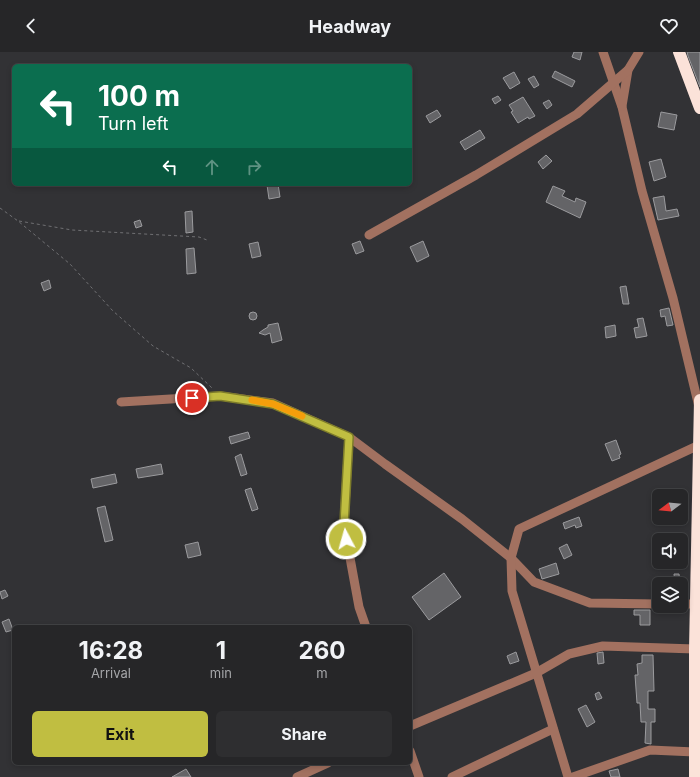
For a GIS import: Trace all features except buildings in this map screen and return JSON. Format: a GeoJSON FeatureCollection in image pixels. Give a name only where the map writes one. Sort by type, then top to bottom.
{"type":"FeatureCollection","features":[{"type":"Feature","properties":{"kind":"highway"},"geometry":{"type":"LineString","coordinates":[[679,52],[700,108]]}},
{"type":"Feature","properties":{"kind":"highway"},"geometry":{"type":"LineString","coordinates":[[695,777],[695,648],[700,400]]}},
{"type":"Feature","properties":{"kind":"street"},"geometry":{"type":"LineString","coordinates":[[603,52],[622,107],[642,191],[673,298],[700,412]]}},
{"type":"Feature","properties":{"kind":"street"},"geometry":{"type":"LineString","coordinates":[[369,235],[476,175],[577,114],[628,70],[639,52]]}},
{"type":"Feature","properties":{"kind":"street"},"geometry":{"type":"LineString","coordinates":[[622,107],[628,70]]}},
{"type":"Feature","properties":{"kind":"street"},"geometry":{"type":"LineString","coordinates":[[121,402],[220,396],[273,404],[349,437],[462,519],[511,558],[534,582],[590,603],[652,604]]}},
{"type":"Feature","properties":{"kind":"street"},"geometry":{"type":"LineString","coordinates":[[349,437],[344,525],[359,607],[365,625]]}},
{"type":"Feature","properties":{"kind":"street"},"geometry":{"type":"LineString","coordinates":[[568,777],[512,591],[511,558],[519,529],[699,445]]}},
{"type":"Feature","properties":{"kind":"street"},"geometry":{"type":"LineString","coordinates":[[688,604],[696,604]]}},
{"type":"Feature","properties":{"kind":"street"},"geometry":{"type":"LineString","coordinates":[[412,725],[536,673],[569,654],[602,646],[695,648]]}},
{"type":"Feature","properties":{"kind":"street"},"geometry":{"type":"LineString","coordinates":[[452,777],[553,729]]}},
{"type":"Feature","properties":{"kind":"street"},"geometry":{"type":"LineString","coordinates":[[573,777],[650,750],[695,752]]}},
{"type":"Feature","properties":{"kind":"street"},"geometry":{"type":"LineString","coordinates":[[412,758],[419,777]]}},
{"type":"Feature","properties":{"kind":"street"},"geometry":{"type":"LineString","coordinates":[[297,777],[324,765]]}},
{"type":"Feature","properties":{"kind":"path"},"geometry":{"type":"LineString","coordinates":[[0,208],[70,264],[113,311],[153,346],[191,368],[220,396]]}},
{"type":"Feature","properties":{"kind":"path"},"geometry":{"type":"LineString","coordinates":[[18,221],[72,230],[199,237],[207,240]]}},
{"type":"Feature","properties":{"kind":"slow traffic"},"geometry":{"type":"LineString","coordinates":[[252,400],[273,404],[302,416]]}},
{"type":"Feature","properties":{"kind":"route"},"geometry":{"type":"LineString","coordinates":[[192,398],[220,396],[273,404],[349,437],[344,525],[346,539]]}}]}
